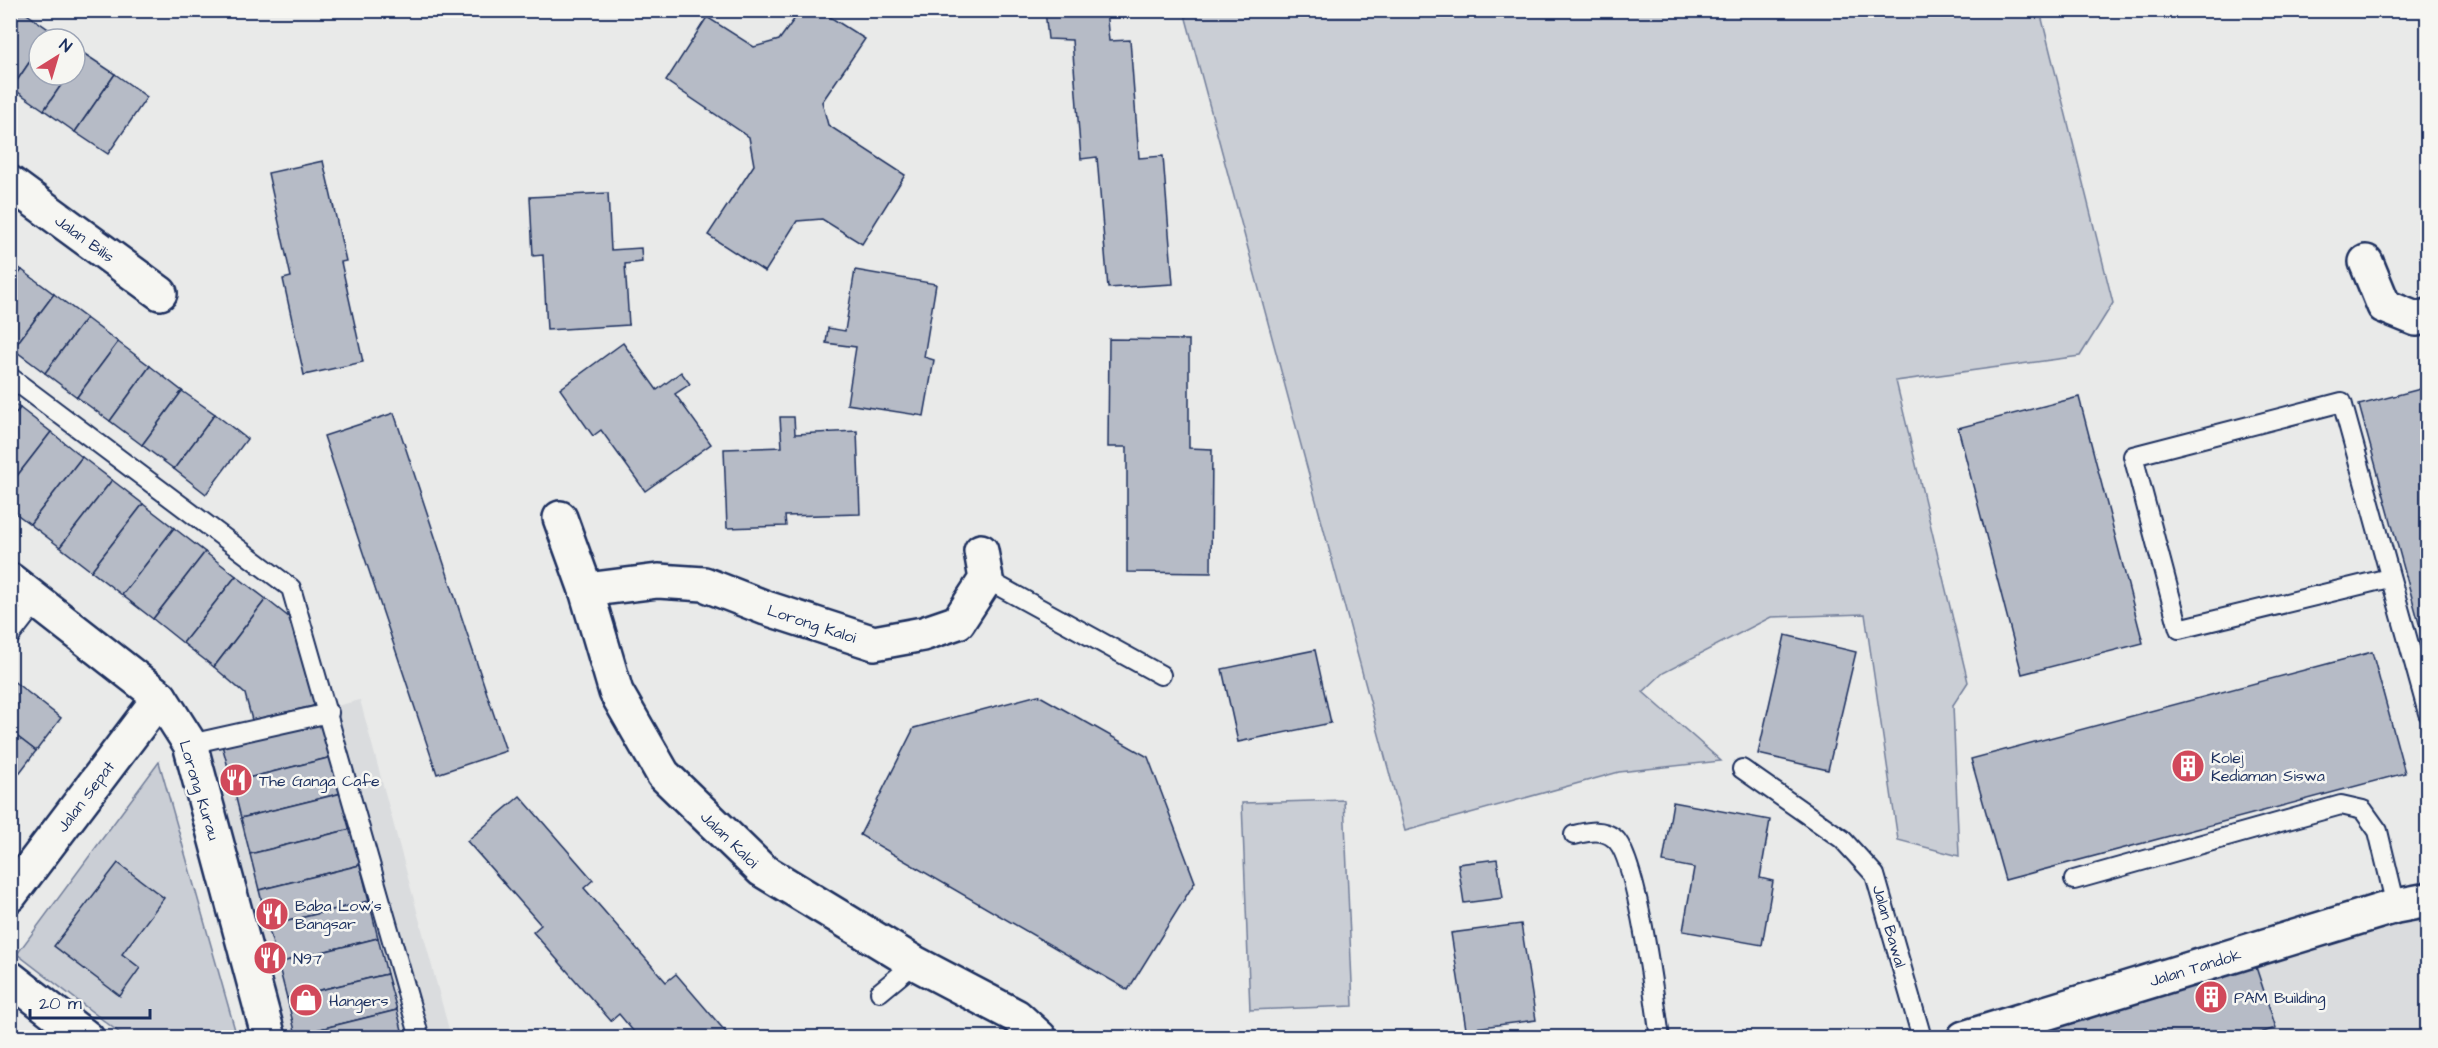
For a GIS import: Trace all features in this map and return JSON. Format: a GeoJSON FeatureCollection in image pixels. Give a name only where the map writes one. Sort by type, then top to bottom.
{"type":"FeatureCollection","features":[{"type":"Feature","properties":{"kind":"street","name":"Jalan Bilis"},"geometry":{"type":"LineString","coordinates":[[10,183],[160,293]]}},
{"type":"Feature","properties":{"kind":"street"},"geometry":{"type":"LineString","coordinates":[[2366,262],[2384,306],[2416,319],[2427,316]]}},
{"type":"Feature","properties":{"kind":"street","name":"Jalan Kaloi"},"geometry":{"type":"LineString","coordinates":[[560,518],[586,590],[616,692],[663,774],[762,870],[915,963],[1016,1016],[1040,1038]]}},
{"type":"Feature","properties":{"kind":"street","name":"Lorong Kaloi"},"geometry":{"type":"LineString","coordinates":[[586,590],[658,582],[704,584],[766,608],[874,644],[923,634],[958,622],[984,565]]}},
{"type":"Feature","properties":{"kind":"street","name":"Lorong Kurau"},"geometry":{"type":"LineString","coordinates":[[10,580],[160,697],[190,744],[269,1038]]}},
{"type":"Feature","properties":{"kind":"street","name":"Jalan Sepat"},"geometry":{"type":"LineString","coordinates":[[10,895],[160,697]]}},
{"type":"Feature","properties":{"kind":"street","name":"Jalan Tandok"},"geometry":{"type":"LineString","coordinates":[[1964,1038],[2412,903]]}},
{"type":"Feature","properties":{"kind":"street"},"geometry":{"type":"LineString","coordinates":[[10,978],[87,1038]]}},
{"type":"Feature","properties":{"kind":"lane"},"geometry":{"type":"LineString","coordinates":[[10,377],[291,588],[420,1038]]}},
{"type":"Feature","properties":{"kind":"lane"},"geometry":{"type":"LineString","coordinates":[[2389,578],[2180,629],[2133,456],[2342,402],[2427,713]]}},
{"type":"Feature","properties":{"kind":"lane"},"geometry":{"type":"LineString","coordinates":[[984,565],[1161,675]]}},
{"type":"Feature","properties":{"kind":"lane"},"geometry":{"type":"LineString","coordinates":[[10,636],[38,601]]}},
{"type":"Feature","properties":{"kind":"lane"},"geometry":{"type":"LineString","coordinates":[[190,744],[328,713]]}},
{"type":"Feature","properties":{"kind":"lane","name":"Jalan Bawal"},"geometry":{"type":"LineString","coordinates":[[1742,769],[1842,839],[1875,875],[1922,1038]]}},
{"type":"Feature","properties":{"kind":"lane"},"geometry":{"type":"LineString","coordinates":[[2074,880],[2341,805],[2363,810],[2378,831],[2412,903]]}},
{"type":"Feature","properties":{"kind":"lane"},"geometry":{"type":"LineString","coordinates":[[1574,835],[1600,831],[1616,838],[1630,867],[1642,920],[1660,1038]]}},
{"type":"Feature","properties":{"kind":"lane"},"geometry":{"type":"LineString","coordinates":[[880,992],[915,963]]}},
{"type":"Feature","properties":{"kind":"shaded area"},"geometry":{"type":"Polygon","coordinates":[[[1184,11],[2040,11],[2113,303],[2080,356],[1896,381],[1968,682],[1953,705],[1959,856],[1898,840],[1865,614],[1771,617],[1663,673],[1643,692],[1721,761],[1619,772],[1405,831],[1184,11]]]}},
{"type":"Feature","properties":{"kind":"shaded area"},"geometry":{"type":"Polygon","coordinates":[[[360,700],[451,1037],[283,1037],[207,739],[360,700]]]}},
{"type":"Feature","properties":{"kind":"shaded area"},"geometry":{"type":"Polygon","coordinates":[[[159,762],[237,1037],[125,1037],[17,954],[159,762]]]}},
{"type":"Feature","properties":{"kind":"shaded area"},"geometry":{"type":"Polygon","coordinates":[[[1344,800],[1353,1006],[1250,1010],[1242,803],[1344,800]]]}},
{"type":"Feature","properties":{"kind":"shaded area"},"geometry":{"type":"Polygon","coordinates":[[[2427,918],[2427,1037],[2001,1038],[2406,922],[2427,918]]]}},
{"type":"Feature","properties":{"kind":"building"},"geometry":{"type":"Polygon","coordinates":[[[18,10],[21,10],[45,27],[27,27],[27,66],[12,88],[10,21],[18,10]]]}},
{"type":"Feature","properties":{"kind":"building"},"geometry":{"type":"Polygon","coordinates":[[[801,10],[819,10],[865,39],[822,102],[828,125],[905,175],[862,244],[822,219],[797,221],[765,272],[708,235],[754,165],[749,137],[666,81],[707,17],[754,47],[779,40],[801,10]]]}},
{"type":"Feature","properties":{"kind":"building"},"geometry":{"type":"Polygon","coordinates":[[[1045,10],[1106,10],[1109,41],[1130,40],[1139,158],[1163,156],[1173,284],[1108,288],[1097,157],[1081,159],[1072,40],[1048,39],[1045,10]]]}},
{"type":"Feature","properties":{"kind":"building"},"geometry":{"type":"Polygon","coordinates":[[[87,56],[115,74],[75,132],[44,110],[60,87],[87,87],[87,56]]]}},
{"type":"Feature","properties":{"kind":"building"},"geometry":{"type":"Polygon","coordinates":[[[27,66],[27,87],[60,87],[44,110],[12,88],[27,66]]]}},
{"type":"Feature","properties":{"kind":"building"},"geometry":{"type":"Polygon","coordinates":[[[115,74],[147,97],[108,154],[75,132],[115,74]]]}},
{"type":"Feature","properties":{"kind":"building"},"geometry":{"type":"Polygon","coordinates":[[[323,161],[346,261],[341,262],[363,362],[304,375],[283,279],[291,277],[268,173],[323,161]]]}},
{"type":"Feature","properties":{"kind":"building"},"geometry":{"type":"Polygon","coordinates":[[[608,193],[611,250],[641,248],[642,262],[625,264],[629,325],[547,330],[543,255],[533,256],[530,197],[608,193]]]}},
{"type":"Feature","properties":{"kind":"building"},"geometry":{"type":"Polygon","coordinates":[[[10,262],[22,270],[10,285],[10,262]]]}},
{"type":"Feature","properties":{"kind":"building"},"geometry":{"type":"Polygon","coordinates":[[[22,270],[54,294],[13,349],[10,347],[10,285],[22,270]]]}},
{"type":"Feature","properties":{"kind":"building"},"geometry":{"type":"Polygon","coordinates":[[[855,270],[936,284],[924,357],[934,360],[924,416],[847,404],[856,347],[826,343],[828,328],[845,331],[855,270]]]}},
{"type":"Feature","properties":{"kind":"building"},"geometry":{"type":"Polygon","coordinates":[[[54,294],[86,318],[45,373],[13,349],[54,294]]]}},
{"type":"Feature","properties":{"kind":"building"},"geometry":{"type":"Polygon","coordinates":[[[86,318],[118,342],[77,397],[45,373],[86,318]]]}},
{"type":"Feature","properties":{"kind":"building"},"geometry":{"type":"Polygon","coordinates":[[[1109,339],[1189,340],[1189,448],[1212,449],[1211,573],[1127,572],[1127,447],[1108,447],[1109,339]]]}},
{"type":"Feature","properties":{"kind":"building"},"geometry":{"type":"Polygon","coordinates":[[[118,342],[150,366],[110,421],[77,397],[118,342]]]}},
{"type":"Feature","properties":{"kind":"building"},"geometry":{"type":"Polygon","coordinates":[[[623,343],[657,390],[681,372],[690,384],[675,394],[711,444],[645,491],[601,430],[593,436],[560,389],[623,343]]]}},
{"type":"Feature","properties":{"kind":"building"},"geometry":{"type":"Polygon","coordinates":[[[150,366],[182,391],[142,445],[110,421],[150,366]]]}},
{"type":"Feature","properties":{"kind":"building"},"geometry":{"type":"Polygon","coordinates":[[[2428,387],[2428,656],[2359,405],[2428,387]]]}},
{"type":"Feature","properties":{"kind":"building"},"geometry":{"type":"Polygon","coordinates":[[[182,391],[215,414],[174,469],[142,445],[182,391]]]}},
{"type":"Feature","properties":{"kind":"building"},"geometry":{"type":"Polygon","coordinates":[[[2079,397],[2143,643],[2022,674],[1958,428],[2079,397]]]}},
{"type":"Feature","properties":{"kind":"building"},"geometry":{"type":"Polygon","coordinates":[[[10,401],[20,408],[10,421],[10,401]]]}},
{"type":"Feature","properties":{"kind":"building"},"geometry":{"type":"Polygon","coordinates":[[[20,408],[51,432],[10,485],[10,421],[20,408]]]}},
{"type":"Feature","properties":{"kind":"building"},"geometry":{"type":"Polygon","coordinates":[[[394,413],[506,751],[437,774],[324,436],[394,413]]]}},
{"type":"Feature","properties":{"kind":"building"},"geometry":{"type":"Polygon","coordinates":[[[215,414],[247,439],[206,494],[174,469],[215,414]]]}},
{"type":"Feature","properties":{"kind":"building"},"geometry":{"type":"Polygon","coordinates":[[[780,417],[794,417],[795,434],[857,431],[860,514],[785,516],[786,526],[727,528],[724,449],[782,447],[780,417]]]}},
{"type":"Feature","properties":{"kind":"building"},"geometry":{"type":"Polygon","coordinates":[[[51,432],[82,457],[30,524],[10,509],[10,485],[51,432]]]}},
{"type":"Feature","properties":{"kind":"building"},"geometry":{"type":"Polygon","coordinates":[[[82,457],[112,480],[60,547],[30,524],[82,457]]]}},
{"type":"Feature","properties":{"kind":"building"},"geometry":{"type":"Polygon","coordinates":[[[112,480],[143,504],[91,571],[60,547],[112,480]]]}},
{"type":"Feature","properties":{"kind":"building"},"geometry":{"type":"Polygon","coordinates":[[[143,504],[174,528],[122,595],[91,571],[143,504]]]}},
{"type":"Feature","properties":{"kind":"building"},"geometry":{"type":"Polygon","coordinates":[[[174,528],[205,552],[153,619],[122,595],[174,528]]]}},
{"type":"Feature","properties":{"kind":"building"},"geometry":{"type":"Polygon","coordinates":[[[205,552],[236,576],[183,643],[153,619],[205,552]]]}},
{"type":"Feature","properties":{"kind":"building"},"geometry":{"type":"Polygon","coordinates":[[[236,576],[266,599],[214,667],[183,643],[236,576]]]}},
{"type":"Feature","properties":{"kind":"building"},"geometry":{"type":"Polygon","coordinates":[[[266,599],[295,622],[318,705],[252,720],[245,694],[214,667],[266,599]]]}},
{"type":"Feature","properties":{"kind":"building"},"geometry":{"type":"Polygon","coordinates":[[[1785,635],[1856,652],[1828,770],[1758,754],[1785,635]]]}},
{"type":"Feature","properties":{"kind":"building"},"geometry":{"type":"Polygon","coordinates":[[[1315,650],[1331,723],[1238,742],[1222,669],[1315,650]]]}},
{"type":"Feature","properties":{"kind":"building","name":"Kolej Kediaman Siswa"},"geometry":{"type":"Polygon","coordinates":[[[2372,652],[2405,773],[2005,880],[1971,759],[2372,652]]]}},
{"type":"Feature","properties":{"kind":"building"},"geometry":{"type":"Polygon","coordinates":[[[12,680],[61,718],[36,751],[10,731],[12,680]]]}},
{"type":"Feature","properties":{"kind":"building"},"geometry":{"type":"Polygon","coordinates":[[[1038,695],[1148,757],[1195,882],[1128,990],[860,835],[914,728],[1038,695]]]}},
{"type":"Feature","properties":{"kind":"building"},"geometry":{"type":"Polygon","coordinates":[[[323,721],[332,757],[232,782],[222,745],[323,721]]]}},
{"type":"Feature","properties":{"kind":"building"},"geometry":{"type":"Polygon","coordinates":[[[10,731],[36,751],[11,784],[10,784],[10,731]]]}},
{"type":"Feature","properties":{"kind":"building"},"geometry":{"type":"Polygon","coordinates":[[[332,757],[342,793],[241,818],[232,782],[332,757]]]}},
{"type":"Feature","properties":{"kind":"building"},"geometry":{"type":"Polygon","coordinates":[[[342,793],[351,829],[250,854],[241,818],[342,793]]]}},
{"type":"Feature","properties":{"kind":"building"},"geometry":{"type":"Polygon","coordinates":[[[520,796],[593,880],[584,888],[666,982],[676,974],[731,1038],[639,1038],[619,1014],[611,1021],[533,932],[541,925],[467,841],[520,796]]]}},
{"type":"Feature","properties":{"kind":"building"},"geometry":{"type":"Polygon","coordinates":[[[1673,802],[1770,820],[1760,878],[1773,881],[1762,945],[1683,931],[1694,868],[1663,862],[1673,802]]]}},
{"type":"Feature","properties":{"kind":"building"},"geometry":{"type":"Polygon","coordinates":[[[351,829],[360,865],[259,890],[250,854],[351,829]]]}},
{"type":"Feature","properties":{"kind":"building"},"geometry":{"type":"Polygon","coordinates":[[[1497,859],[1503,898],[1464,903],[1458,864],[1497,859]]]}},
{"type":"Feature","properties":{"kind":"building"},"geometry":{"type":"Polygon","coordinates":[[[118,863],[164,898],[122,954],[140,968],[120,996],[54,946],[118,863]]]}},
{"type":"Feature","properties":{"kind":"building"},"geometry":{"type":"Polygon","coordinates":[[[360,865],[369,901],[268,926],[259,890],[360,865]]]}},
{"type":"Feature","properties":{"kind":"building"},"geometry":{"type":"Polygon","coordinates":[[[369,901],[378,938],[278,963],[268,926],[369,901]]]}},
{"type":"Feature","properties":{"kind":"building"},"geometry":{"type":"Polygon","coordinates":[[[1521,924],[1536,1020],[1466,1029],[1451,933],[1521,924]]]}},
{"type":"Feature","properties":{"kind":"building"},"geometry":{"type":"Polygon","coordinates":[[[378,938],[387,974],[287,998],[278,963],[378,938]]]}},
{"type":"Feature","properties":{"kind":"building","name":"PAM Building"},"geometry":{"type":"Polygon","coordinates":[[[2256,967],[2276,1028],[2244,1038],[2023,1038],[2256,967]]]}},
{"type":"Feature","properties":{"kind":"building"},"geometry":{"type":"Polygon","coordinates":[[[387,974],[397,1010],[296,1035],[287,998],[387,974]]]}},
{"type":"Feature","properties":{"kind":"building"},"geometry":{"type":"Polygon","coordinates":[[[397,1010],[404,1038],[297,1038],[296,1035],[397,1010]]]}},
{"type":"Feature","properties":{"kind":"place","name":"Kolej Kediaman Siswa"},"geometry":{"type":"Point","coordinates":[2188,766]}},
{"type":"Feature","properties":{"kind":"place","name":"The Ganga Cafe"},"geometry":{"type":"Point","coordinates":[236,780]}},
{"type":"Feature","properties":{"kind":"place","name":"Baba Low's Bangsar"},"geometry":{"type":"Point","coordinates":[272,914]}},
{"type":"Feature","properties":{"kind":"place","name":"N97"},"geometry":{"type":"Point","coordinates":[270,958]}},
{"type":"Feature","properties":{"kind":"place","name":"PAM Building"},"geometry":{"type":"Point","coordinates":[2211,997]}},
{"type":"Feature","properties":{"kind":"place","name":"Hangers"},"geometry":{"type":"Point","coordinates":[306,1000]}}]}
